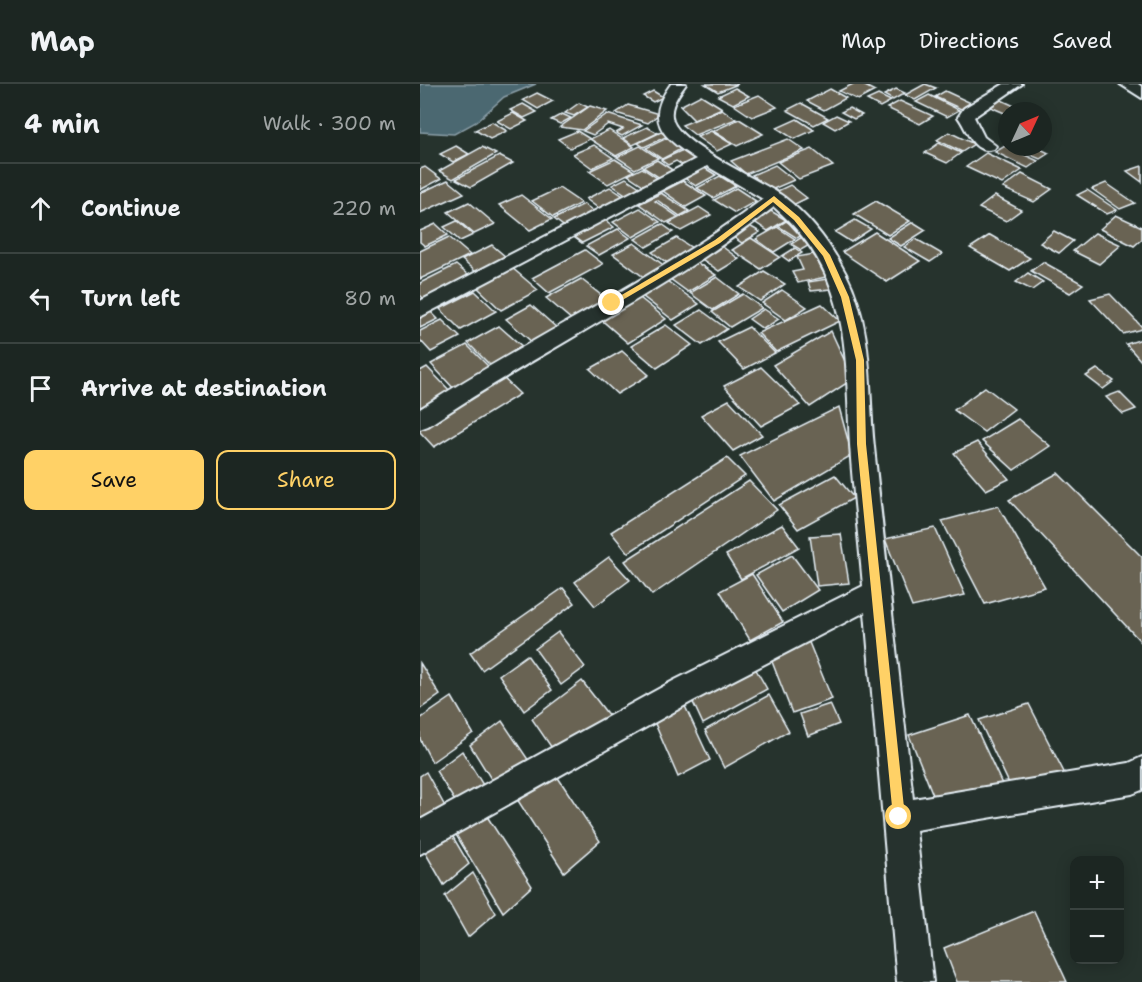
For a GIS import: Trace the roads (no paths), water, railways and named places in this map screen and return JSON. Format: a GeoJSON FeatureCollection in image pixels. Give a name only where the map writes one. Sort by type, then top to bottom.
{"type":"FeatureCollection","features":[{"type":"Feature","properties":{"kind":"street"},"geometry":{"type":"LineString","coordinates":[[679,84],[664,106],[666,123],[689,147],[774,198],[797,218],[826,255],[845,297],[860,360],[862,444],[915,982]]}},
{"type":"Feature","properties":{"kind":"street"},"geometry":{"type":"LineString","coordinates":[[988,146],[977,139],[974,128],[966,117],[969,111],[1015,84]]}},
{"type":"Feature","properties":{"kind":"street"},"geometry":{"type":"LineString","coordinates":[[1127,84],[1142,93]]}},
{"type":"Feature","properties":{"kind":"street"},"geometry":{"type":"LineString","coordinates":[[420,310],[708,159]]}},
{"type":"Feature","properties":{"kind":"street"},"geometry":{"type":"LineString","coordinates":[[420,420],[485,377],[718,242],[774,198]]}},
{"type":"Feature","properties":{"kind":"street"},"geometry":{"type":"LineString","coordinates":[[420,838],[683,691],[877,592]]}},
{"type":"Feature","properties":{"kind":"street"},"geometry":{"type":"LineString","coordinates":[[899,817],[1131,778],[1142,773]]}},
{"type":"Feature","properties":{"kind":"water"},"geometry":{"type":"Polygon","coordinates":[[[420,84],[536,84],[504,97],[476,122],[454,134],[420,132],[420,84]]]}}]}
